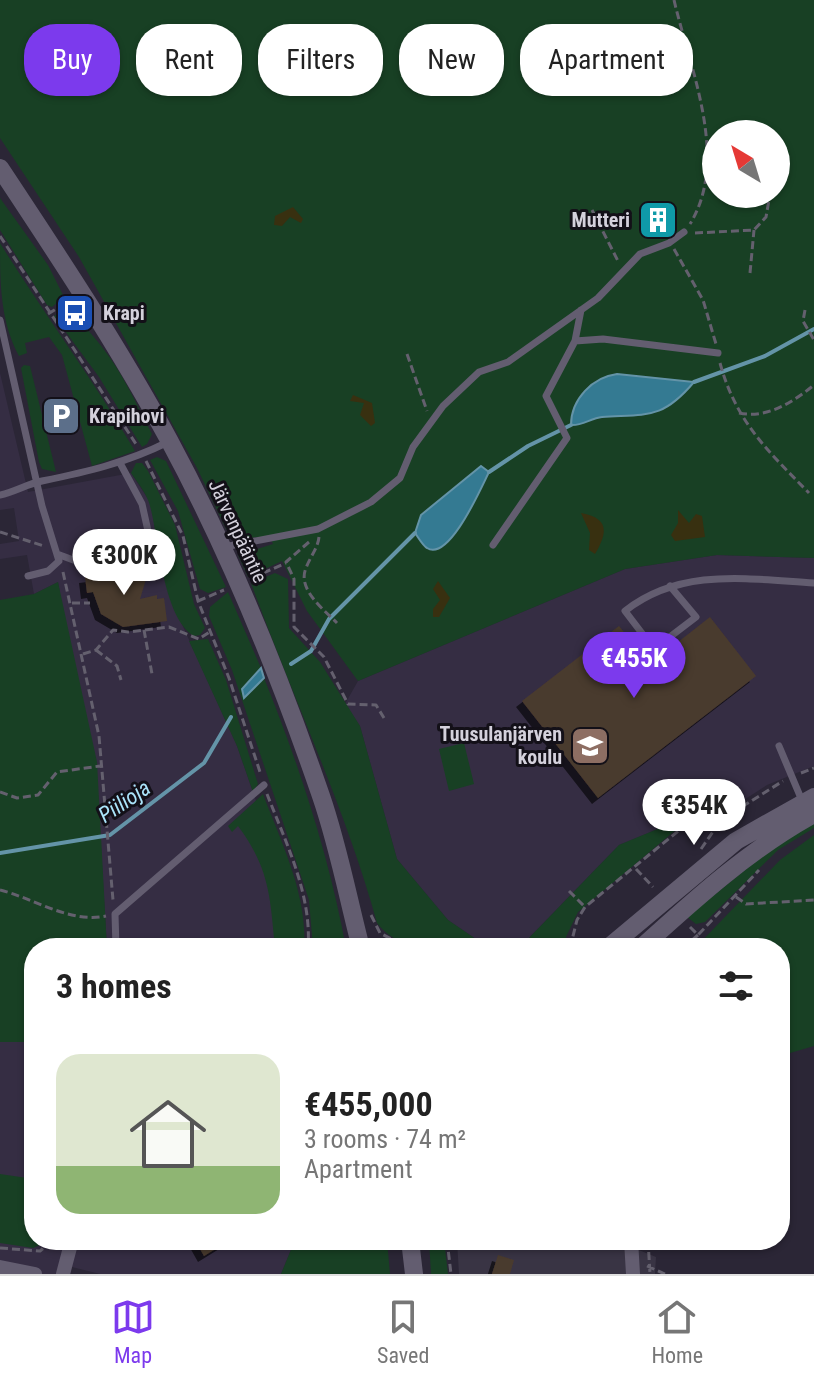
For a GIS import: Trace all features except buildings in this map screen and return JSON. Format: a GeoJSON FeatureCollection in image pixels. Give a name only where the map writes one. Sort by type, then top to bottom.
{"type":"FeatureCollection","features":[{"type":"Feature","properties":{"kind":"main road","name":"Järvenpääntie"},"geometry":{"type":"LineString","coordinates":[[0,168],[83,292],[169,441],[222,547],[257,626],[322,799],[358,938]]}},
{"type":"Feature","properties":{"kind":"main road"},"geometry":{"type":"LineString","coordinates":[[620,938],[736,841],[810,808]]}},
{"type":"Feature","properties":{"kind":"main road"},"geometry":{"type":"LineString","coordinates":[[652,938],[697,897],[810,808]]}},
{"type":"Feature","properties":{"kind":"main road"},"geometry":{"type":"LineString","coordinates":[[411,1250],[414,1274]]}},
{"type":"Feature","properties":{"kind":"street"},"geometry":{"type":"LineString","coordinates":[[63,1274],[69,1250]]}},
{"type":"Feature","properties":{"kind":"street"},"geometry":{"type":"LineString","coordinates":[[0,1267],[35,1274]]}},
{"type":"Feature","properties":{"kind":"lane"},"geometry":{"type":"LineString","coordinates":[[222,547],[318,529],[371,502],[400,478],[413,447],[431,422],[479,372],[508,362],[598,298],[640,254],[669,243],[684,232]]}},
{"type":"Feature","properties":{"kind":"lane"},"geometry":{"type":"LineString","coordinates":[[493,545],[567,438],[546,396],[575,341],[581,310]]}},
{"type":"Feature","properties":{"kind":"lane"},"geometry":{"type":"LineString","coordinates":[[0,320],[57,555],[48,571],[28,576]]}},
{"type":"Feature","properties":{"kind":"lane"},"geometry":{"type":"LineString","coordinates":[[575,341],[603,339],[719,358]]}},
{"type":"Feature","properties":{"kind":"lane"},"geometry":{"type":"LineString","coordinates":[[0,495],[38,482],[120,463],[169,441]]}},
{"type":"Feature","properties":{"kind":"lane"},"geometry":{"type":"LineString","coordinates":[[57,555],[76,561],[152,549],[142,504],[120,463]]}},
{"type":"Feature","properties":{"kind":"lane"},"geometry":{"type":"LineString","coordinates":[[670,586],[696,617],[654,649],[625,611],[641,598],[670,586],[693,579],[715,578],[814,583]]}},
{"type":"Feature","properties":{"kind":"lane"},"geometry":{"type":"LineString","coordinates":[[779,746],[810,808]]}},
{"type":"Feature","properties":{"kind":"lane"},"geometry":{"type":"LineString","coordinates":[[116,938],[115,914],[264,785]]}},
{"type":"Feature","properties":{"kind":"path"},"geometry":{"type":"LineString","coordinates":[[674,0],[710,160],[703,199],[684,232]]}},
{"type":"Feature","properties":{"kind":"path"},"geometry":{"type":"LineString","coordinates":[[750,273],[754,230],[766,217],[768,208]]}},
{"type":"Feature","properties":{"kind":"path"},"geometry":{"type":"LineString","coordinates":[[592,210],[623,270]]}},
{"type":"Feature","properties":{"kind":"path"},"geometry":{"type":"LineString","coordinates":[[684,232],[754,230]]}},
{"type":"Feature","properties":{"kind":"path"},"geometry":{"type":"LineString","coordinates":[[0,236],[48,314],[94,375],[143,455],[183,536],[198,601],[299,879],[307,909],[308,938]]}},
{"type":"Feature","properties":{"kind":"path"},"geometry":{"type":"LineString","coordinates":[[669,243],[683,260],[703,300],[724,378],[739,413],[774,461],[809,493]]}},
{"type":"Feature","properties":{"kind":"path"},"geometry":{"type":"LineString","coordinates":[[48,314],[83,292]]}},
{"type":"Feature","properties":{"kind":"path"},"geometry":{"type":"LineString","coordinates":[[805,310],[803,321],[814,340]]}},
{"type":"Feature","properties":{"kind":"path"},"geometry":{"type":"LineString","coordinates":[[407,354],[431,422]]}},
{"type":"Feature","properties":{"kind":"path"},"geometry":{"type":"LineString","coordinates":[[739,413],[755,416],[776,409],[814,385]]}},
{"type":"Feature","properties":{"kind":"path"},"geometry":{"type":"LineString","coordinates":[[249,579],[286,562],[318,529]]}},
{"type":"Feature","properties":{"kind":"path"},"geometry":{"type":"LineString","coordinates":[[318,529],[320,542],[304,571],[304,582],[312,598],[337,623]]}},
{"type":"Feature","properties":{"kind":"path"},"geometry":{"type":"LineString","coordinates":[[0,532],[57,555],[72,603],[102,766],[115,914],[94,919],[0,890]]}},
{"type":"Feature","properties":{"kind":"path"},"geometry":{"type":"LineString","coordinates":[[286,562],[294,579],[294,627],[324,657],[348,704],[376,705],[384,718]]}},
{"type":"Feature","properties":{"kind":"path"},"geometry":{"type":"LineString","coordinates":[[198,601],[227,589]]}},
{"type":"Feature","properties":{"kind":"path"},"geometry":{"type":"LineString","coordinates":[[72,603],[90,603]]}},
{"type":"Feature","properties":{"kind":"path"},"geometry":{"type":"LineString","coordinates":[[83,654],[96,650],[113,630],[169,627],[199,639],[211,631]]}},
{"type":"Feature","properties":{"kind":"path"},"geometry":{"type":"LineString","coordinates":[[144,630],[152,674]]}},
{"type":"Feature","properties":{"kind":"path"},"geometry":{"type":"LineString","coordinates":[[96,650],[117,666],[121,680]]}},
{"type":"Feature","properties":{"kind":"path"},"geometry":{"type":"LineString","coordinates":[[0,792],[17,798],[38,795],[57,772],[102,766]]}},
{"type":"Feature","properties":{"kind":"path"},"geometry":{"type":"LineString","coordinates":[[721,820],[767,789],[814,768]]}},
{"type":"Feature","properties":{"kind":"path"},"geometry":{"type":"LineString","coordinates":[[572,938],[577,920],[585,907],[682,828],[709,816],[721,820],[728,829]]}},
{"type":"Feature","properties":{"kind":"path"},"geometry":{"type":"LineString","coordinates":[[695,938],[762,867]]}},
{"type":"Feature","properties":{"kind":"path"},"geometry":{"type":"LineString","coordinates":[[635,868],[653,887]]}},
{"type":"Feature","properties":{"kind":"path"},"geometry":{"type":"LineString","coordinates":[[569,891],[585,907]]}},
{"type":"Feature","properties":{"kind":"path"},"geometry":{"type":"LineString","coordinates":[[735,896],[746,904],[814,900]]}},
{"type":"Feature","properties":{"kind":"path"},"geometry":{"type":"LineString","coordinates":[[370,914],[380,933],[389,938]]}},
{"type":"Feature","properties":{"kind":"path"},"geometry":{"type":"LineString","coordinates":[[682,920],[698,935]]}},
{"type":"Feature","properties":{"kind":"path"},"geometry":{"type":"LineString","coordinates":[[0,1248],[24,1250]]}},
{"type":"Feature","properties":{"kind":"path"},"geometry":{"type":"LineString","coordinates":[[448,1250],[451,1274]]}},
{"type":"Feature","properties":{"kind":"path"},"geometry":{"type":"LineString","coordinates":[[649,1250],[650,1274]]}},
{"type":"Feature","properties":{"kind":"path"},"geometry":{"type":"LineString","coordinates":[[632,1267],[650,1267],[665,1274]]}},
{"type":"Feature","properties":{"kind":"shaded area"},"geometry":{"type":"Polygon","coordinates":[[[0,373],[28,492],[131,473],[150,502],[171,600],[237,746],[295,913],[295,938],[106,938],[101,848],[58,582],[34,594],[27,555],[0,559],[0,544],[19,541],[14,508],[0,510],[0,373]]]}},
{"type":"Feature","properties":{"kind":"shaded area","name":"Tuusulanjärven koulu"},"geometry":{"type":"Polygon","coordinates":[[[717,555],[814,558],[814,766],[767,785],[736,805],[708,803],[707,809],[619,845],[529,938],[474,938],[448,920],[397,859],[360,726],[345,704],[358,681],[625,569],[717,555]]]}},
{"type":"Feature","properties":{"kind":"shaded area"},"geometry":{"type":"Polygon","coordinates":[[[0,1042],[24,1042],[24,1250],[291,1250],[281,1274],[100,1274],[72,1267],[70,1274],[0,1274],[0,1042]]]}},
{"type":"Feature","properties":{"kind":"shaded area"},"geometry":{"type":"Polygon","coordinates":[[[458,1250],[639,1250],[656,1257],[655,1274],[459,1274],[458,1250]]]}},
{"type":"Feature","properties":{"kind":"green space"},"geometry":{"type":"Polygon","coordinates":[[[0,0],[814,0],[814,558],[717,555],[625,569],[358,681],[307,611],[282,561],[248,577],[238,555],[273,544],[270,537],[233,538],[226,529],[197,468],[79,257],[0,138],[0,0]]]}},
{"type":"Feature","properties":{"kind":"green space"},"geometry":{"type":"Polygon","coordinates":[[[0,198],[48,265],[64,297],[52,307],[47,305],[0,230],[0,198]]]}},
{"type":"Feature","properties":{"kind":"green space"},"geometry":{"type":"Polygon","coordinates":[[[0,243],[135,451],[92,466],[62,355],[49,337],[25,343],[27,353],[19,356],[5,315],[0,243]]]}},
{"type":"Feature","properties":{"kind":"green space"},"geometry":{"type":"Polygon","coordinates":[[[69,306],[98,341],[135,400],[152,434],[142,447],[99,377],[54,316],[69,306]]]}},
{"type":"Feature","properties":{"kind":"green space"},"geometry":{"type":"Polygon","coordinates":[[[30,366],[56,472],[42,469],[39,462],[21,368],[30,366]]]}},
{"type":"Feature","properties":{"kind":"green space"},"geometry":{"type":"Polygon","coordinates":[[[157,457],[166,461],[226,587],[208,593],[200,589],[178,511],[150,460],[157,457]]]}},
{"type":"Feature","properties":{"kind":"green space"},"geometry":{"type":"Polygon","coordinates":[[[136,463],[142,463],[148,471],[175,525],[194,604],[205,628],[200,635],[194,636],[175,613],[164,577],[150,506],[131,473],[136,463]]]}},
{"type":"Feature","properties":{"kind":"green space"},"geometry":{"type":"Polygon","coordinates":[[[275,573],[288,579],[289,628],[320,662],[360,726],[397,859],[448,920],[474,938],[395,938],[377,923],[350,837],[251,583],[275,573]]]}},
{"type":"Feature","properties":{"kind":"green space"},"geometry":{"type":"Polygon","coordinates":[[[58,582],[97,762],[106,938],[24,938],[24,1042],[0,1042],[0,600],[34,594],[58,582]]]}},
{"type":"Feature","properties":{"kind":"green space"},"geometry":{"type":"Polygon","coordinates":[[[228,592],[261,668],[242,689],[253,689],[264,678],[312,811],[344,938],[312,938],[309,900],[232,670],[209,616],[210,607],[228,592]]]}},
{"type":"Feature","properties":{"kind":"green space"},"geometry":{"type":"Polygon","coordinates":[[[208,639],[226,680],[258,784],[253,792],[237,746],[189,641],[208,639]]]}},
{"type":"Feature","properties":{"kind":"green space"},"geometry":{"type":"Polygon","coordinates":[[[464,743],[474,784],[449,791],[439,749],[464,743]]]}},
{"type":"Feature","properties":{"kind":"green space"},"geometry":{"type":"Polygon","coordinates":[[[263,794],[298,889],[304,938],[274,938],[270,898],[257,856],[238,826],[232,832],[228,826],[263,794]]]}},
{"type":"Feature","properties":{"kind":"green space"},"geometry":{"type":"Polygon","coordinates":[[[730,802],[736,805],[715,816],[707,809],[707,803],[730,802]]]}},
{"type":"Feature","properties":{"kind":"green space"},"geometry":{"type":"Polygon","coordinates":[[[696,813],[578,912],[566,938],[529,938],[619,845],[696,813]]]}},
{"type":"Feature","properties":{"kind":"green space"},"geometry":{"type":"Polygon","coordinates":[[[814,822],[814,828],[778,850],[705,922],[696,924],[687,917],[776,845],[814,822]]]}},
{"type":"Feature","properties":{"kind":"green space"},"geometry":{"type":"Polygon","coordinates":[[[814,835],[814,1046],[790,1053],[790,938],[705,938],[780,860],[814,835]]]}},
{"type":"Feature","properties":{"kind":"green space"},"geometry":{"type":"Polygon","coordinates":[[[0,1174],[24,1178],[24,1247],[0,1243],[0,1174]]]}},
{"type":"Feature","properties":{"kind":"green space"},"geometry":{"type":"Polygon","coordinates":[[[291,1250],[388,1250],[390,1274],[281,1274],[291,1250]]]}},
{"type":"Feature","properties":{"kind":"green space"},"geometry":{"type":"Polygon","coordinates":[[[430,1250],[445,1250],[448,1274],[431,1274],[430,1250]]]}},
{"type":"Feature","properties":{"kind":"sand"},"geometry":{"type":"Polygon","coordinates":[[[293,207],[303,219],[301,223],[290,217],[282,226],[274,225],[275,216],[293,207]]]}},
{"type":"Feature","properties":{"kind":"sand"},"geometry":{"type":"Polygon","coordinates":[[[353,395],[372,403],[375,423],[371,426],[360,415],[364,403],[350,401],[353,395]]]}},
{"type":"Feature","properties":{"kind":"sand"},"geometry":{"type":"Polygon","coordinates":[[[678,510],[689,523],[696,514],[702,516],[705,537],[675,541],[671,535],[678,523],[678,510]]]}},
{"type":"Feature","properties":{"kind":"sand"},"geometry":{"type":"Polygon","coordinates":[[[581,513],[597,518],[603,527],[604,533],[595,554],[589,550],[590,533],[581,513]]]}},
{"type":"Feature","properties":{"kind":"sand"},"geometry":{"type":"Polygon","coordinates":[[[438,581],[450,598],[439,617],[433,617],[433,609],[440,600],[433,589],[438,581]]]}},
{"type":"Feature","properties":{"kind":"water"},"geometry":{"type":"Polygon","coordinates":[[[617,374],[694,382],[672,403],[653,413],[602,417],[571,425],[575,406],[585,391],[600,380],[617,374]]]}},
{"type":"Feature","properties":{"kind":"water"},"geometry":{"type":"Polygon","coordinates":[[[481,466],[489,472],[463,521],[445,544],[436,549],[427,548],[415,533],[421,515],[481,466]]]}},
{"type":"Feature","properties":{"kind":"water"},"geometry":{"type":"Polygon","coordinates":[[[261,668],[264,678],[244,698],[242,689],[261,668]]]}},
{"type":"Feature","properties":{"kind":"waterway"},"geometry":{"type":"LineString","coordinates":[[694,382],[765,356],[814,329]]}},
{"type":"Feature","properties":{"kind":"waterway"},"geometry":{"type":"LineString","coordinates":[[489,472],[528,446],[571,425]]}},
{"type":"Feature","properties":{"kind":"waterway"},"geometry":{"type":"LineString","coordinates":[[291,664],[311,651],[329,619],[415,533]]}},
{"type":"Feature","properties":{"kind":"waterway","name":"Piilioja"},"geometry":{"type":"LineString","coordinates":[[0,853],[110,835],[204,763],[231,717]]}},
{"type":"Feature","properties":{"kind":"place","name":"Mutteri"},"geometry":{"type":"Point","coordinates":[658,220]}},
{"type":"Feature","properties":{"kind":"place","name":"Krapi"},"geometry":{"type":"Point","coordinates":[75,313]}},
{"type":"Feature","properties":{"kind":"place","name":"Krapihovi"},"geometry":{"type":"Point","coordinates":[61,416]}},
{"type":"Feature","properties":{"kind":"place","name":"Tuusulanjärven koulu"},"geometry":{"type":"Point","coordinates":[590,746]}}]}
